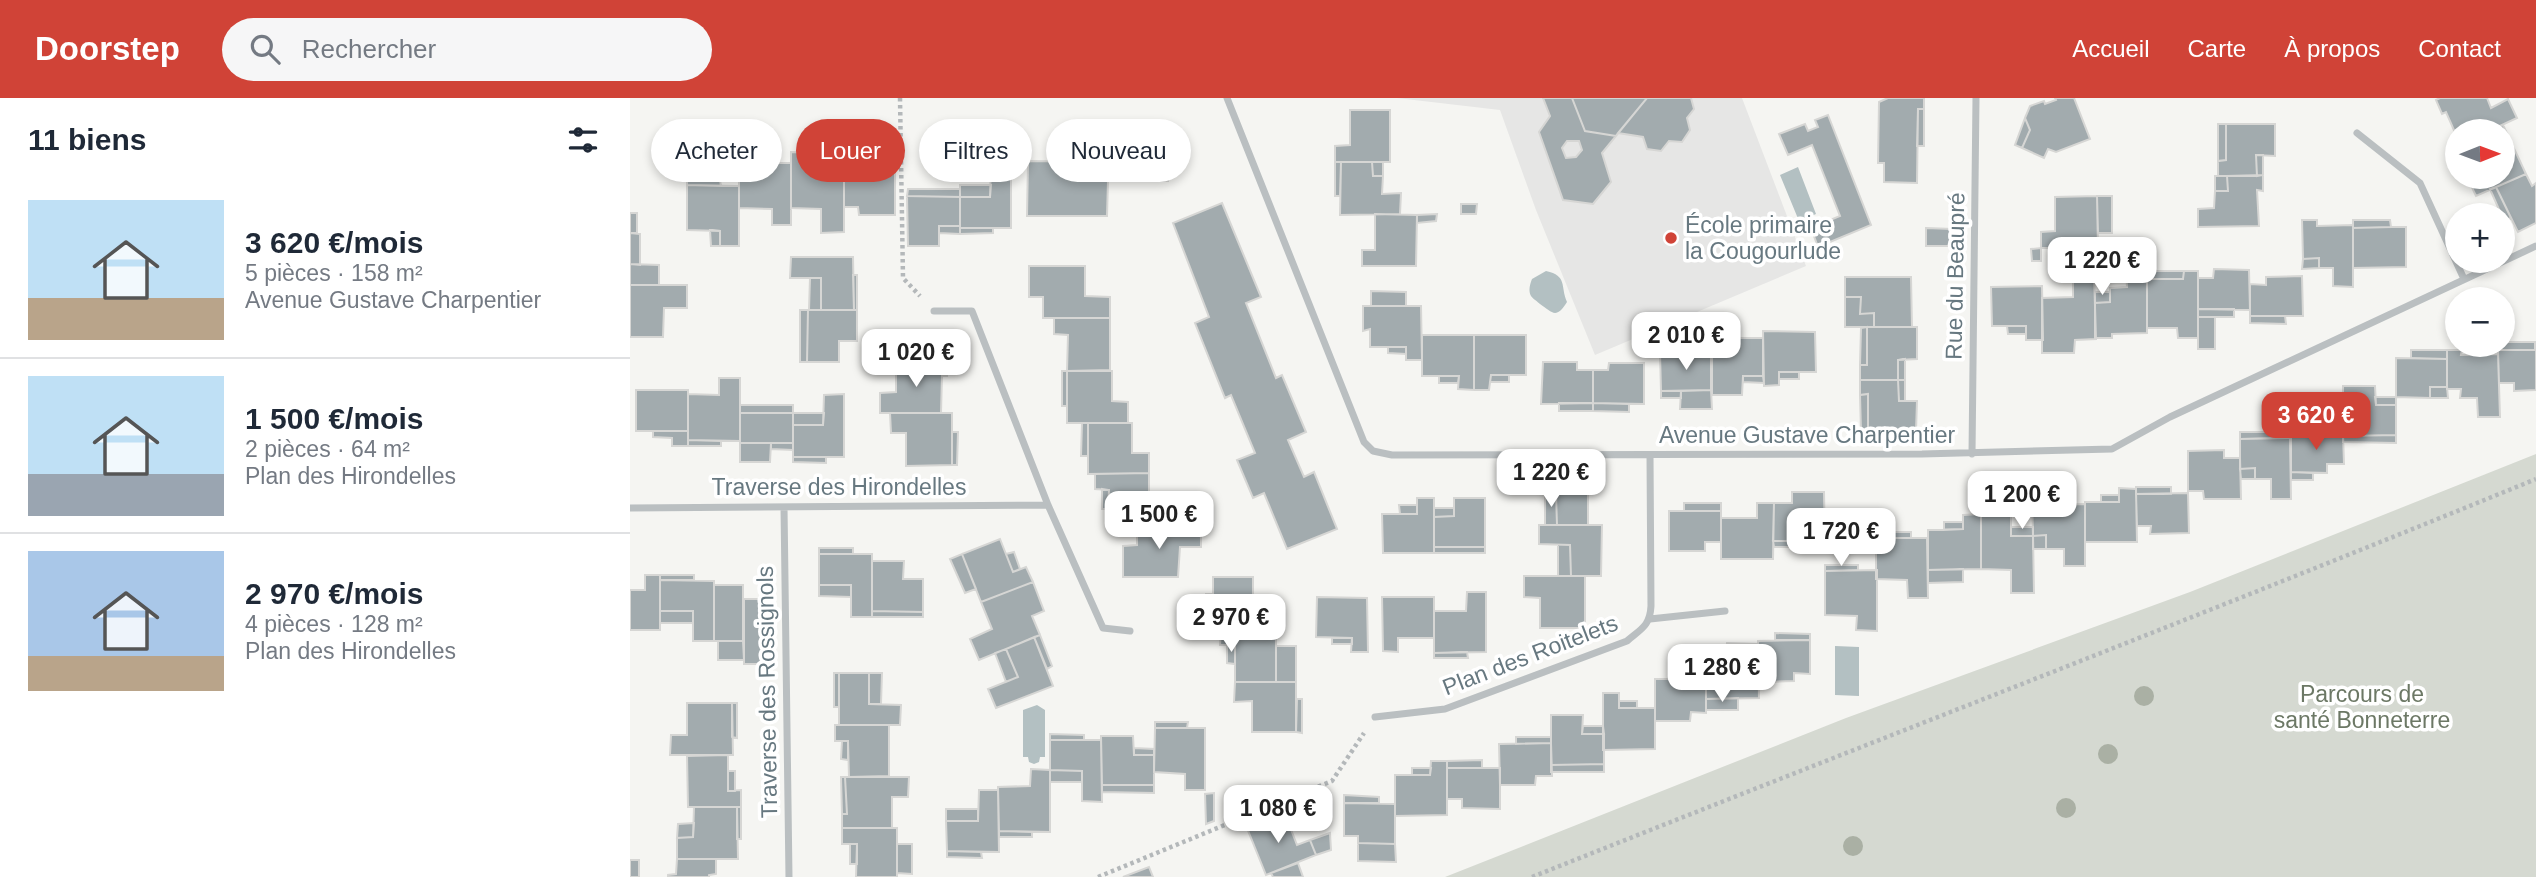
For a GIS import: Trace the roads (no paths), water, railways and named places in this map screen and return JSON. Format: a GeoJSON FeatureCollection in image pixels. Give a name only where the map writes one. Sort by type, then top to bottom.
{"type":"FeatureCollection","features":[{"type":"Feature","properties":{"kind":"street","name":"Avenue Gustave Charpentier"},"geometry":{"type":"LineString","coordinates":[[1227,98],[1364,442],[1373,451],[1392,455],[1972,454],[2112,449],[2170,417],[2536,246]]}},
{"type":"Feature","properties":{"kind":"street","name":"Rue du Beaupré"},"geometry":{"type":"LineString","coordinates":[[1972,454],[1976,98]]}},
{"type":"Feature","properties":{"kind":"street"},"geometry":{"type":"LineString","coordinates":[[2357,133],[2420,183],[2464,279]]}},
{"type":"Feature","properties":{"kind":"street"},"geometry":{"type":"LineString","coordinates":[[934,311],[972,312],[1048,505],[1103,628],[1130,631]]}},
{"type":"Feature","properties":{"kind":"street","name":"Plan des Roitelets"},"geometry":{"type":"LineString","coordinates":[[1650,455],[1650,619]]}},
{"type":"Feature","properties":{"kind":"street","name":"Traverse des Hirondelles"},"geometry":{"type":"LineString","coordinates":[[630,508],[1048,505]]}},
{"type":"Feature","properties":{"kind":"street","name":"Traverse des Rossignols"},"geometry":{"type":"LineString","coordinates":[[784,507],[789,877]]}},
{"type":"Feature","properties":{"kind":"street","name":"Plan des Roitelets"},"geometry":{"type":"LineString","coordinates":[[1375,717],[1445,709],[1627,641],[1650,619],[1725,611]]}},
{"type":"Feature","properties":{"kind":"place","name":"École primaire la Cougourlude"},"geometry":{"type":"Point","coordinates":[1671,238]}},
{"type":"Feature","properties":{"kind":"park label","name":"Parcours de santé Bonneterre"},"geometry":{"type":"Point","coordinates":[2362,707]}}]}
